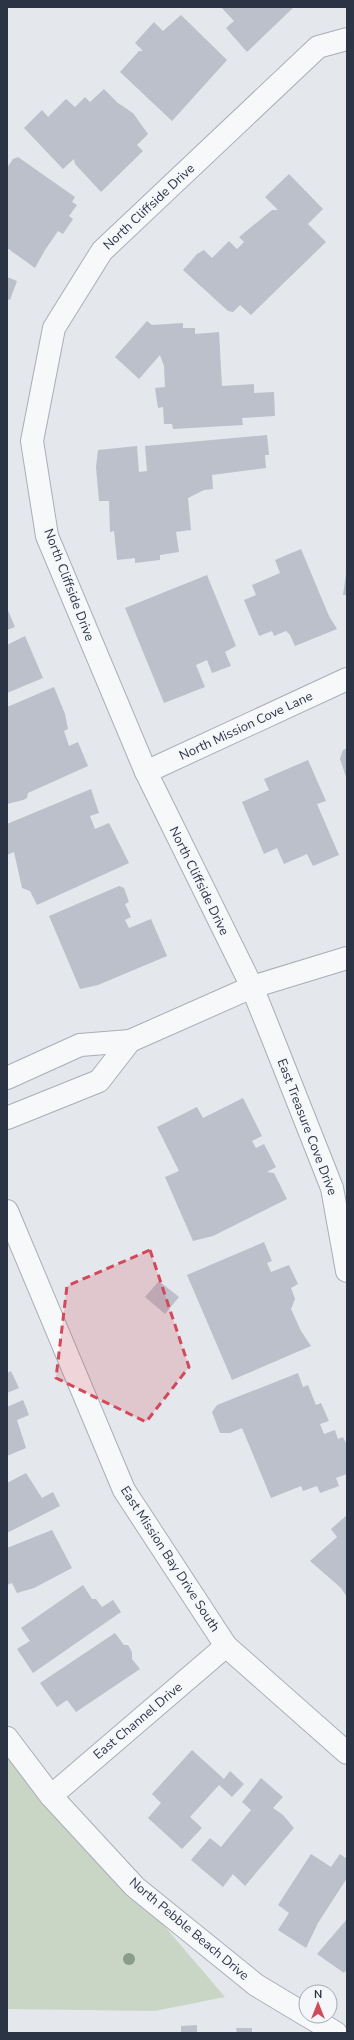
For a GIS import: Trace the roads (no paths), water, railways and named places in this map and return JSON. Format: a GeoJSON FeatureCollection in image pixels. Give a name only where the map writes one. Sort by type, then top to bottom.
{"type":"FeatureCollection","features":[{"type":"Feature","properties":{"kind":"street","name":"North Cliffside Drive"},"geometry":{"type":"LineString","coordinates":[[252,987],[146,772],[47,536],[32,441],[54,328],[102,251],[318,48],[347,39]]}},
{"type":"Feature","properties":{"kind":"street","name":"North Mission Cove Lane"},"geometry":{"type":"LineString","coordinates":[[146,772],[347,679]]}},
{"type":"Feature","properties":{"kind":"street"},"geometry":{"type":"LineString","coordinates":[[7,1078],[80,1045],[130,1041],[252,987],[347,958]]}},
{"type":"Feature","properties":{"kind":"street","name":"East Treasure Cove Drive"},"geometry":{"type":"LineString","coordinates":[[252,987],[332,1188],[347,1270]]}},
{"type":"Feature","properties":{"kind":"street"},"geometry":{"type":"LineString","coordinates":[[7,1118],[99,1081],[130,1041]]}},
{"type":"Feature","properties":{"kind":"street","name":"East Mission Bay Drive South"},"geometry":{"type":"LineString","coordinates":[[7,1211],[124,1490],[226,1646],[347,1753]]}},
{"type":"Feature","properties":{"kind":"street","name":"East Channel Drive"},"geometry":{"type":"LineString","coordinates":[[51,1796],[226,1646]]}},
{"type":"Feature","properties":{"kind":"street","name":"North Pebble Beach Drive"},"geometry":{"type":"LineString","coordinates":[[7,1738],[51,1796],[135,1887],[256,1985],[298,2011]]}},
{"type":"Feature","properties":{"kind":"street","name":"North Pebble Beach Drive"},"geometry":{"type":"LineString","coordinates":[[321,2024],[336,2033]]}}]}
